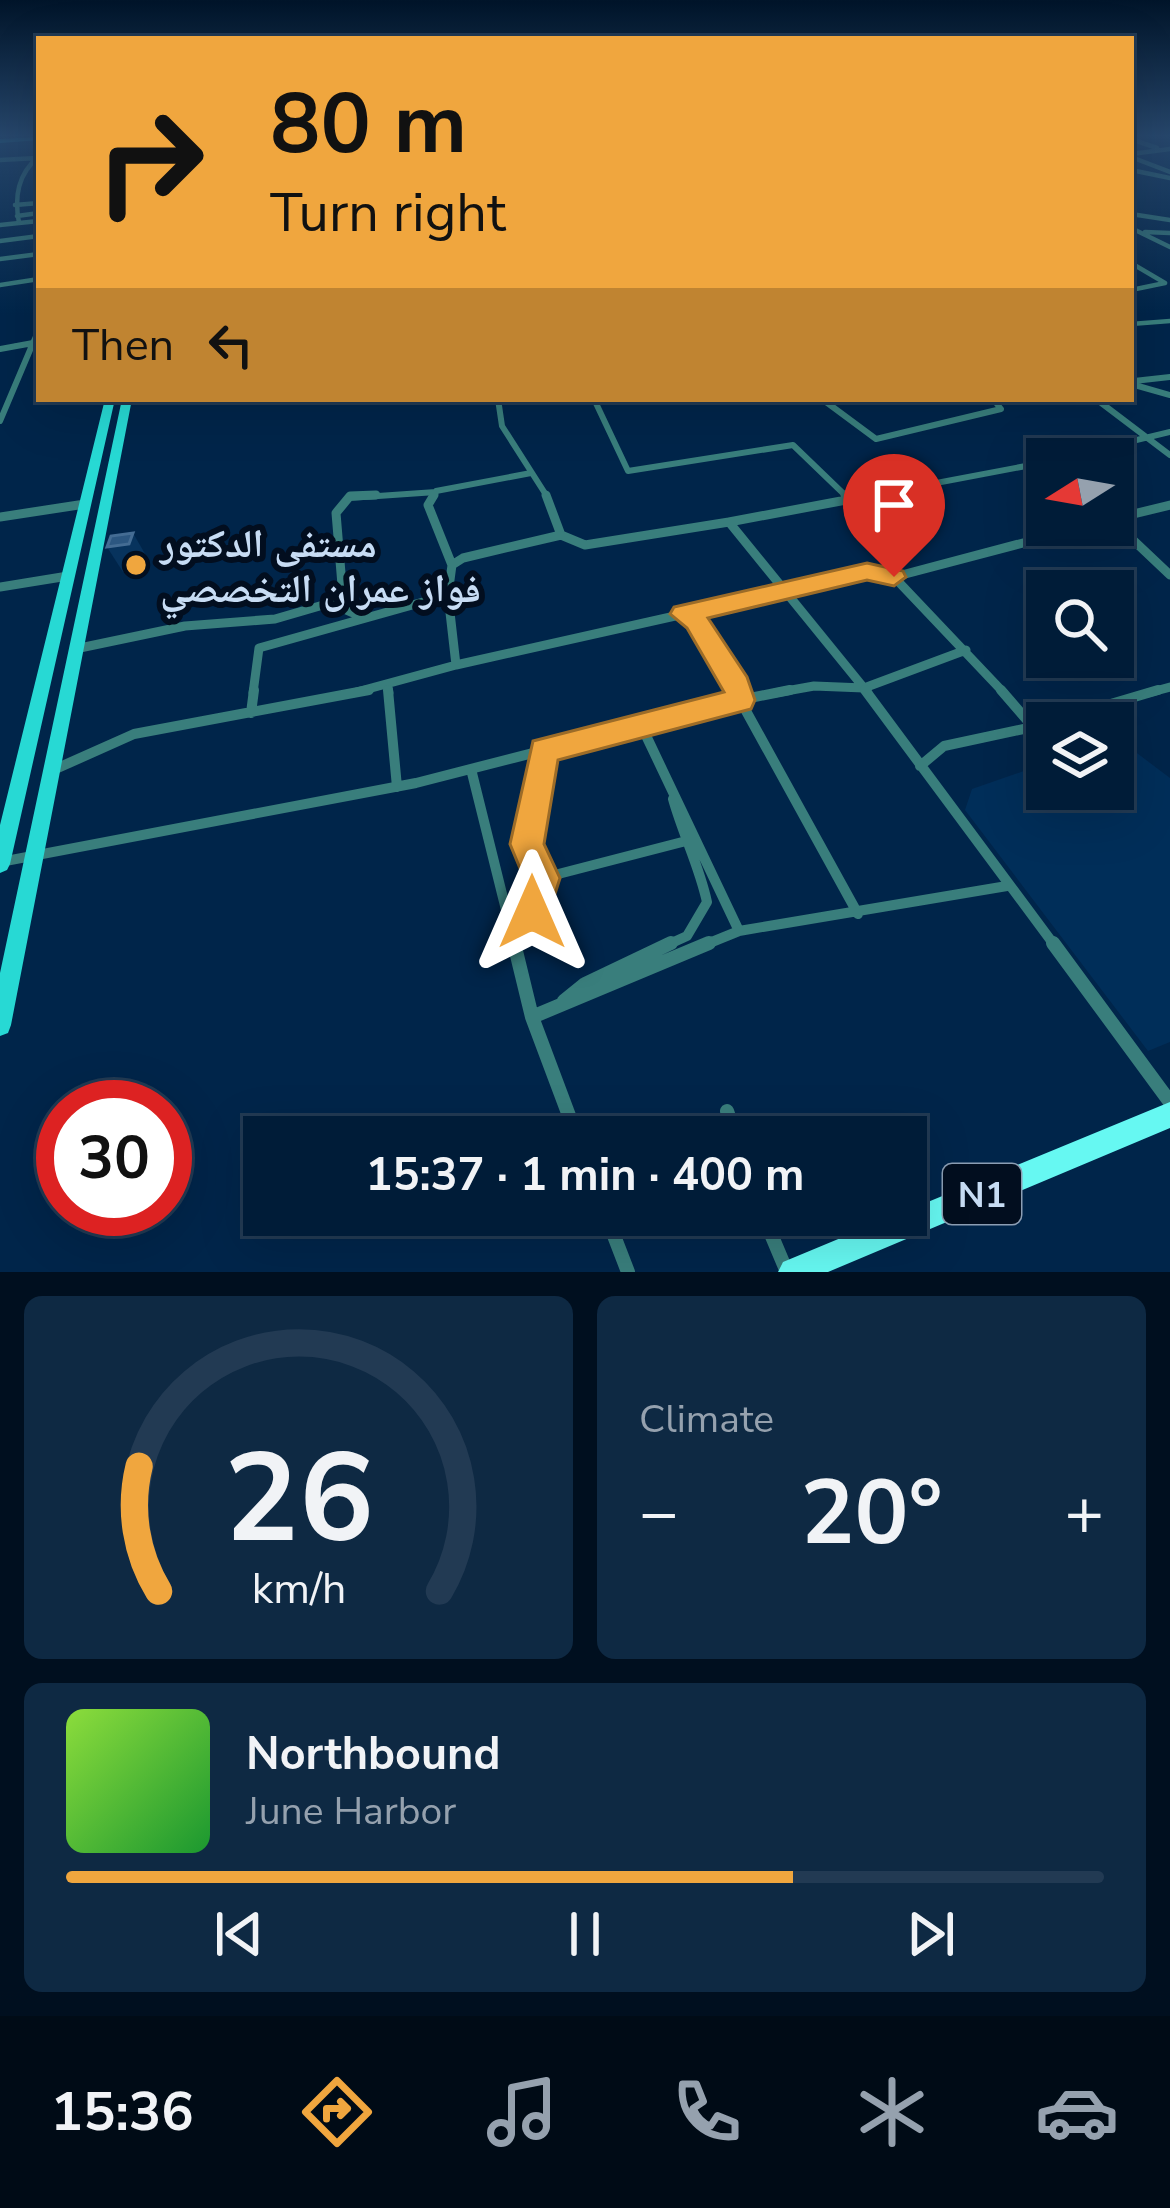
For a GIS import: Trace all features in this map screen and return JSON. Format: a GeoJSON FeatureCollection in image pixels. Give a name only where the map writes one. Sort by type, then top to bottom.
{"type":"FeatureCollection","features":[{"type":"Feature","properties":{"kind":"highway","name":"N1"},"geometry":{"type":"LineString","coordinates":[[790,1272],[841,1263],[1170,1115]]}},
{"type":"Feature","properties":{"kind":"main road"},"geometry":{"type":"LineString","coordinates":[[0,863],[109,402]]}},
{"type":"Feature","properties":{"kind":"main road"},"geometry":{"type":"LineString","coordinates":[[0,1025],[126,402]]}},
{"type":"Feature","properties":{"kind":"street"},"geometry":{"type":"LineString","coordinates":[[16,196],[18,220]]}},
{"type":"Feature","properties":{"kind":"street"},"geometry":{"type":"LineString","coordinates":[[15,206],[36,203]]}},
{"type":"Feature","properties":{"kind":"street"},"geometry":{"type":"LineString","coordinates":[[0,225],[36,214]]}},
{"type":"Feature","properties":{"kind":"street"},"geometry":{"type":"LineString","coordinates":[[1134,214],[1170,220]]}},
{"type":"Feature","properties":{"kind":"street"},"geometry":{"type":"LineString","coordinates":[[18,220],[36,221]]}},
{"type":"Feature","properties":{"kind":"street"},"geometry":{"type":"LineString","coordinates":[[1134,231],[1170,232]]}},
{"type":"Feature","properties":{"kind":"street"},"geometry":{"type":"LineString","coordinates":[[1134,231],[1170,247]]}},
{"type":"Feature","properties":{"kind":"street"},"geometry":{"type":"LineString","coordinates":[[0,241],[36,236]]}},
{"type":"Feature","properties":{"kind":"street"},"geometry":{"type":"LineString","coordinates":[[0,260],[36,254]]}},
{"type":"Feature","properties":{"kind":"street"},"geometry":{"type":"LineString","coordinates":[[1134,265],[1165,283],[1134,289]]}},
{"type":"Feature","properties":{"kind":"street"},"geometry":{"type":"LineString","coordinates":[[0,285],[36,279]]}},
{"type":"Feature","properties":{"kind":"street"},"geometry":{"type":"LineString","coordinates":[[1134,324],[1170,320]]}},
{"type":"Feature","properties":{"kind":"street"},"geometry":{"type":"LineString","coordinates":[[0,349],[36,343]]}},
{"type":"Feature","properties":{"kind":"street"},"geometry":{"type":"LineString","coordinates":[[0,421],[36,343]]}},
{"type":"Feature","properties":{"kind":"street"},"geometry":{"type":"LineString","coordinates":[[1134,382],[1170,376]]}},
{"type":"Feature","properties":{"kind":"street"},"geometry":{"type":"LineString","coordinates":[[1134,384],[1170,395]]}},
{"type":"Feature","properties":{"kind":"street"},"geometry":{"type":"LineString","coordinates":[[498,402],[502,426],[551,502],[561,535]]}},
{"type":"Feature","properties":{"kind":"street"},"geometry":{"type":"LineString","coordinates":[[595,402],[628,471],[793,445],[851,501]]}},
{"type":"Feature","properties":{"kind":"street"},"geometry":{"type":"LineString","coordinates":[[826,402],[876,440],[1001,409],[996,402]]}},
{"type":"Feature","properties":{"kind":"street"},"geometry":{"type":"LineString","coordinates":[[1100,402],[1170,455]]}},
{"type":"Feature","properties":{"kind":"street"},"geometry":{"type":"LineString","coordinates":[[1134,441],[1170,432]]}},
{"type":"Feature","properties":{"kind":"street"},"geometry":{"type":"LineString","coordinates":[[452,565],[561,535],[585,545],[729,523],[1026,466]]}},
{"type":"Feature","properties":{"kind":"street"},"geometry":{"type":"LineString","coordinates":[[344,609],[335,513],[350,496],[436,492],[531,473]]}},
{"type":"Feature","properties":{"kind":"street"},"geometry":{"type":"LineString","coordinates":[[436,492],[428,505],[452,565],[448,595],[456,665]]}},
{"type":"Feature","properties":{"kind":"street"},"geometry":{"type":"LineString","coordinates":[[0,517],[85,505]]}},
{"type":"Feature","properties":{"kind":"street"},"geometry":{"type":"LineString","coordinates":[[1134,514],[1170,505]]}},
{"type":"Feature","properties":{"kind":"street"},"geometry":{"type":"LineString","coordinates":[[729,523],[864,688],[1170,1102]]}},
{"type":"Feature","properties":{"kind":"street"},"geometry":{"type":"LineString","coordinates":[[1134,540],[1170,575]]}},
{"type":"Feature","properties":{"kind":"street"},"geometry":{"type":"LineString","coordinates":[[51,771],[134,734],[388,687],[456,665],[782,590],[867,572],[894,577],[1026,542]]}},
{"type":"Feature","properties":{"kind":"street"},"geometry":{"type":"LineString","coordinates":[[0,587],[68,576]]}},
{"type":"Feature","properties":{"kind":"street"},"geometry":{"type":"LineString","coordinates":[[894,577],[1026,719]]}},
{"type":"Feature","properties":{"kind":"street"},"geometry":{"type":"LineString","coordinates":[[250,712],[259,648],[448,595]]}},
{"type":"Feature","properties":{"kind":"street"},"geometry":{"type":"LineString","coordinates":[[75,650],[185,626],[275,619],[330,603],[362,617]]}},
{"type":"Feature","properties":{"kind":"street"},"geometry":{"type":"LineString","coordinates":[[684,614],[696,621],[736,685],[857,914]]}},
{"type":"Feature","properties":{"kind":"street"},"geometry":{"type":"LineString","coordinates":[[0,863],[397,787],[740,700],[814,686],[864,688],[966,650]]}},
{"type":"Feature","properties":{"kind":"street"},"geometry":{"type":"LineString","coordinates":[[388,687],[397,787]]}},
{"type":"Feature","properties":{"kind":"street"},"geometry":{"type":"LineString","coordinates":[[1119,702],[1170,687]]}},
{"type":"Feature","properties":{"kind":"street"},"geometry":{"type":"LineString","coordinates":[[554,1008],[585,984],[687,936],[707,902],[697,856],[641,725]]}},
{"type":"Feature","properties":{"kind":"street"},"geometry":{"type":"LineString","coordinates":[[920,766],[944,746],[1026,728]]}},
{"type":"Feature","properties":{"kind":"street"},"geometry":{"type":"LineString","coordinates":[[544,751],[527,844],[542,878],[532,912],[557,950]]}},
{"type":"Feature","properties":{"kind":"street"},"geometry":{"type":"LineString","coordinates":[[471,769],[532,1017],[569,1116]]}},
{"type":"Feature","properties":{"kind":"street"},"geometry":{"type":"LineString","coordinates":[[542,878],[690,840]]}},
{"type":"Feature","properties":{"kind":"street"},"geometry":{"type":"LineString","coordinates":[[690,840],[739,931]]}},
{"type":"Feature","properties":{"kind":"street"},"geometry":{"type":"LineString","coordinates":[[532,1017],[739,931],[1007,886]]}},
{"type":"Feature","properties":{"kind":"street"},"geometry":{"type":"LineString","coordinates":[[727,1111],[729,1116]]}},
{"type":"Feature","properties":{"kind":"street"},"geometry":{"type":"LineString","coordinates":[[614,1236],[628,1272]]}},
{"type":"Feature","properties":{"kind":"street"},"geometry":{"type":"LineString","coordinates":[[774,1236],[790,1272]]}},
{"type":"Feature","properties":{"kind":"shaded area"},"geometry":{"type":"Polygon","coordinates":[[[1134,751],[1170,778],[1170,1042],[1148,1051],[965,810],[972,789],[1026,770],[1026,810],[1134,810],[1134,751]]]}},
{"type":"Feature","properties":{"kind":"building"},"geometry":{"type":"Polygon","coordinates":[[[133,533],[129,544],[107,547],[111,536],[133,533]]]}},
{"type":"Feature","properties":{"kind":"place","name":"مستفى الدكتور فواز عمران التخصصي"},"geometry":{"type":"Point","coordinates":[136,565]}},
{"type":"Feature","properties":{"kind":"route"},"geometry":{"type":"LineString","coordinates":[[532,912],[542,878],[527,844],[544,751],[740,700],[736,685],[696,621],[684,614],[867,572],[894,577]]}}]}
